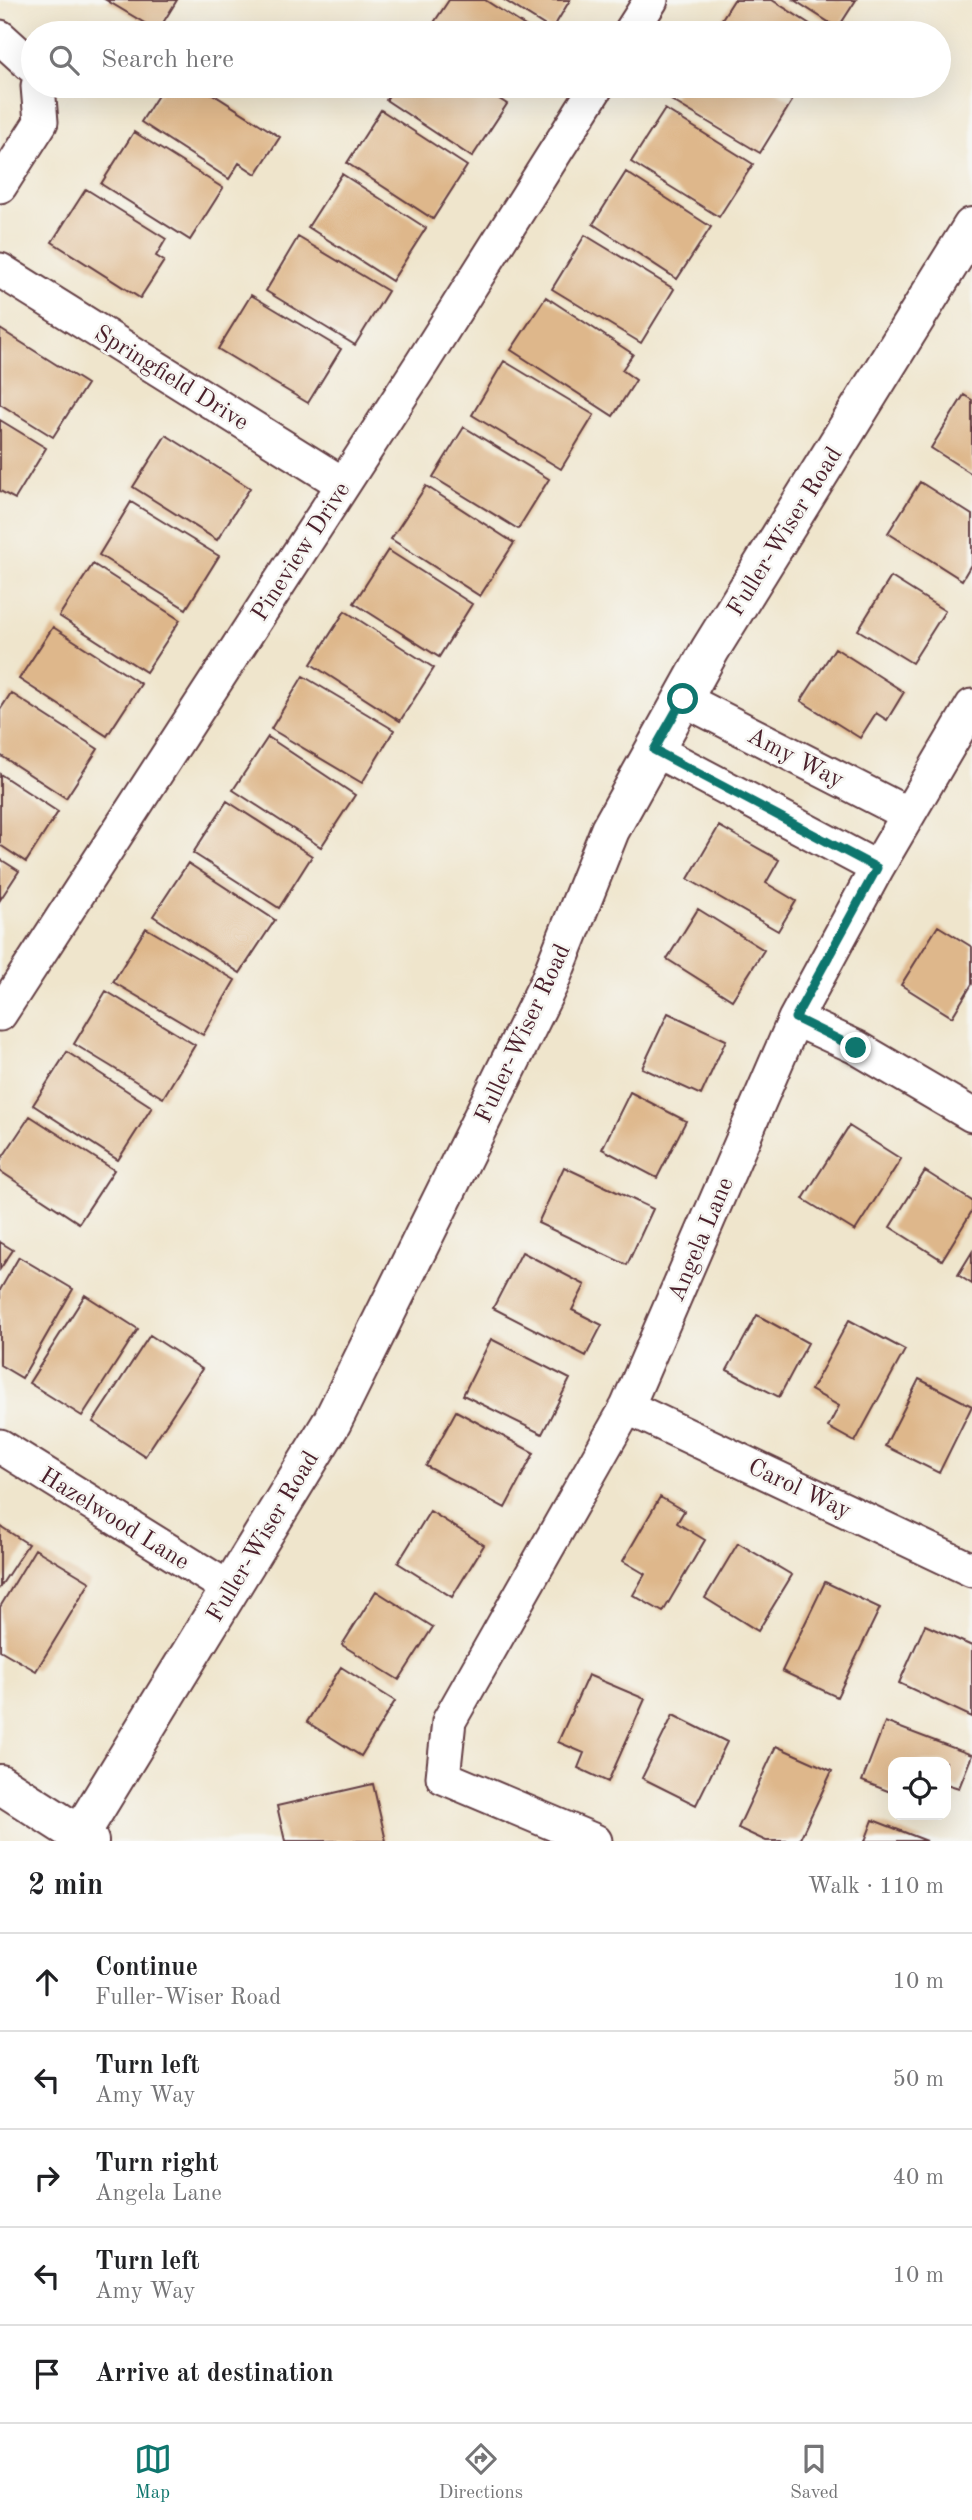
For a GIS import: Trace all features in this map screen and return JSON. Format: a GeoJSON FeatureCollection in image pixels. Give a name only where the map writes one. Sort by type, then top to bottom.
{"type":"FeatureCollection","features":[{"type":"Feature","properties":{"kind":"street"},"geometry":{"type":"LineString","coordinates":[[638,21],[651,0]]}},
{"type":"Feature","properties":{"kind":"street"},"geometry":{"type":"LineString","coordinates":[[0,37],[21,56]]}},
{"type":"Feature","properties":{"kind":"street"},"geometry":{"type":"LineString","coordinates":[[0,186],[41,122],[39,98]]}},
{"type":"Feature","properties":{"kind":"street","name":"Pineview Drive"},"geometry":{"type":"LineString","coordinates":[[0,1014],[589,98]]}},
{"type":"Feature","properties":{"kind":"street","name":"Fuller-Wiser Road"},"geometry":{"type":"LineString","coordinates":[[82,1839],[332,1422],[549,983],[610,830],[654,750],[972,227]]}},
{"type":"Feature","properties":{"kind":"street","name":"Springfield Drive"},"geometry":{"type":"LineString","coordinates":[[0,271],[343,484]]}},
{"type":"Feature","properties":{"kind":"street","name":"Amy Way"},"geometry":{"type":"LineString","coordinates":[[683,699],[908,814]]}},
{"type":"Feature","properties":{"kind":"street","name":"Angela Lane"},"geometry":{"type":"LineString","coordinates":[[595,1841],[443,1777],[449,1721],[627,1407],[795,1018],[877,868],[972,706]]}},
{"type":"Feature","properties":{"kind":"street"},"geometry":{"type":"LineString","coordinates":[[654,750],[877,868]]}},
{"type":"Feature","properties":{"kind":"street"},"geometry":{"type":"LineString","coordinates":[[795,1018],[856,1048],[972,1115]]}},
{"type":"Feature","properties":{"kind":"street","name":"Carol Way"},"geometry":{"type":"LineString","coordinates":[[627,1407],[972,1570]]}},
{"type":"Feature","properties":{"kind":"street","name":"Hazelwood Lane"},"geometry":{"type":"LineString","coordinates":[[0,1447],[230,1589]]}},
{"type":"Feature","properties":{"kind":"street"},"geometry":{"type":"LineString","coordinates":[[0,1784],[82,1839]]}},
{"type":"Feature","properties":{"kind":"building"},"geometry":{"type":"Polygon","coordinates":[[[106,0],[177,0],[164,21],[141,21],[106,0]]]}},
{"type":"Feature","properties":{"kind":"building"},"geometry":{"type":"Polygon","coordinates":[[[449,0],[485,0],[517,21],[435,21],[449,0]]]}},
{"type":"Feature","properties":{"kind":"building"},"geometry":{"type":"Polygon","coordinates":[[[504,0],[570,0],[557,21],[538,21],[504,0]]]}},
{"type":"Feature","properties":{"kind":"building"},"geometry":{"type":"Polygon","coordinates":[[[734,0],[772,0],[805,21],[721,21],[734,0]]]}},
{"type":"Feature","properties":{"kind":"building"},"geometry":{"type":"Polygon","coordinates":[[[794,0],[856,0],[842,21],[827,21],[794,0]]]}},
{"type":"Feature","properties":{"kind":"building"},"geometry":{"type":"Polygon","coordinates":[[[156,98],[219,98],[280,137],[256,174],[239,163],[229,179],[141,122],[156,98]]]}},
{"type":"Feature","properties":{"kind":"building"},"geometry":{"type":"Polygon","coordinates":[[[498,98],[507,104],[472,157],[386,100],[498,98]]]}},
{"type":"Feature","properties":{"kind":"building"},"geometry":{"type":"Polygon","coordinates":[[[787,98],[792,101],[760,153],[671,100],[787,98]]]}},
{"type":"Feature","properties":{"kind":"building"},"geometry":{"type":"Polygon","coordinates":[[[665,109],[753,164],[719,217],[631,162],[665,109]]]}},
{"type":"Feature","properties":{"kind":"building"},"geometry":{"type":"Polygon","coordinates":[[[381,110],[467,166],[433,219],[347,163],[381,110]]]}},
{"type":"Feature","properties":{"kind":"building"},"geometry":{"type":"Polygon","coordinates":[[[134,132],[223,188],[190,240],[101,184],[134,132]]]}},
{"type":"Feature","properties":{"kind":"building"},"geometry":{"type":"Polygon","coordinates":[[[626,172],[711,227],[677,279],[593,224],[626,172]]]}},
{"type":"Feature","properties":{"kind":"building"},"geometry":{"type":"Polygon","coordinates":[[[342,174],[426,228],[392,281],[308,227],[342,174]]]}},
{"type":"Feature","properties":{"kind":"building"},"geometry":{"type":"Polygon","coordinates":[[[86,189],[166,239],[156,256],[164,261],[140,298],[52,242],[86,189]]]}},
{"type":"Feature","properties":{"kind":"building"},"geometry":{"type":"Polygon","coordinates":[[[585,235],[674,289],[641,343],[552,289],[585,235]]]}},
{"type":"Feature","properties":{"kind":"building"},"geometry":{"type":"Polygon","coordinates":[[[298,237],[388,291],[355,345],[266,291],[298,237]]]}},
{"type":"Feature","properties":{"kind":"building"},"geometry":{"type":"Polygon","coordinates":[[[251,295],[341,349],[308,403],[218,349],[251,295]]]}},
{"type":"Feature","properties":{"kind":"building"},"geometry":{"type":"Polygon","coordinates":[[[546,297],[633,354],[622,370],[636,380],[613,416],[511,350],[546,297]]]}},
{"type":"Feature","properties":{"kind":"building"},"geometry":{"type":"Polygon","coordinates":[[[0,329],[87,384],[53,437],[0,404],[0,329]]]}},
{"type":"Feature","properties":{"kind":"building"},"geometry":{"type":"Polygon","coordinates":[[[504,361],[594,415],[561,469],[472,415],[504,361]]]}},
{"type":"Feature","properties":{"kind":"building"},"geometry":{"type":"Polygon","coordinates":[[[964,395],[972,400],[972,474],[931,448],[964,395]]]}},
{"type":"Feature","properties":{"kind":"building"},"geometry":{"type":"Polygon","coordinates":[[[0,420],[46,448],[15,499],[0,491],[0,420]]]}},
{"type":"Feature","properties":{"kind":"building"},"geometry":{"type":"Polygon","coordinates":[[[464,427],[549,479],[518,529],[433,477],[464,427]]]}},
{"type":"Feature","properties":{"kind":"building"},"geometry":{"type":"Polygon","coordinates":[[[166,435],[250,488],[217,540],[133,487],[166,435]]]}},
{"type":"Feature","properties":{"kind":"building"},"geometry":{"type":"Polygon","coordinates":[[[920,482],[972,515],[972,563],[962,580],[888,533],[920,482]]]}},
{"type":"Feature","properties":{"kind":"building"},"geometry":{"type":"Polygon","coordinates":[[[426,486],[514,543],[480,596],[391,539],[426,486]]]}},
{"type":"Feature","properties":{"kind":"building"},"geometry":{"type":"Polygon","coordinates":[[[131,502],[219,556],[186,609],[99,555],[131,502]]]}},
{"type":"Feature","properties":{"kind":"building"},"geometry":{"type":"Polygon","coordinates":[[[388,550],[472,604],[439,657],[354,603],[388,550]]]}},
{"type":"Feature","properties":{"kind":"building"},"geometry":{"type":"Polygon","coordinates":[[[93,564],[180,620],[146,672],[59,616],[93,564]]]}},
{"type":"Feature","properties":{"kind":"building"},"geometry":{"type":"Polygon","coordinates":[[[891,577],[945,611],[912,663],[858,630],[891,577]]]}},
{"type":"Feature","properties":{"kind":"building"},"geometry":{"type":"Polygon","coordinates":[[[345,611],[434,668],[400,721],[311,664],[345,611]]]}},
{"type":"Feature","properties":{"kind":"building"},"geometry":{"type":"Polygon","coordinates":[[[53,627],[141,684],[107,736],[19,679],[53,627]]]}},
{"type":"Feature","properties":{"kind":"building"},"geometry":{"type":"Polygon","coordinates":[[[835,648],[904,692],[887,720],[876,713],[860,738],[801,701],[835,648]]]}},
{"type":"Feature","properties":{"kind":"building"},"geometry":{"type":"Polygon","coordinates":[[[303,676],[394,730],[362,783],[271,729],[303,676]]]}},
{"type":"Feature","properties":{"kind":"building"},"geometry":{"type":"Polygon","coordinates":[[[11,693],[98,749],[66,798],[0,755],[0,710],[11,693]]]}},
{"type":"Feature","properties":{"kind":"building"},"geometry":{"type":"Polygon","coordinates":[[[268,737],[355,795],[321,847],[233,790],[268,737]]]}},
{"type":"Feature","properties":{"kind":"building"},"geometry":{"type":"Polygon","coordinates":[[[0,774],[58,812],[26,862],[0,845],[0,774]]]}},
{"type":"Feature","properties":{"kind":"building"},"geometry":{"type":"Polygon","coordinates":[[[227,801],[312,856],[279,908],[193,853],[227,801]]]}},
{"type":"Feature","properties":{"kind":"building"},"geometry":{"type":"Polygon","coordinates":[[[719,826],[779,860],[766,883],[796,901],[778,931],[688,879],[719,826]]]}},
{"type":"Feature","properties":{"kind":"building"},"geometry":{"type":"Polygon","coordinates":[[[0,859],[19,871],[0,900],[0,859]]]}},
{"type":"Feature","properties":{"kind":"building"},"geometry":{"type":"Polygon","coordinates":[[[188,863],[275,920],[240,973],[153,916],[188,863]]]}},
{"type":"Feature","properties":{"kind":"building"},"geometry":{"type":"Polygon","coordinates":[[[698,909],[764,950],[732,1000],[667,959],[698,909]]]}},
{"type":"Feature","properties":{"kind":"building"},"geometry":{"type":"Polygon","coordinates":[[[938,926],[972,947],[972,984],[952,1017],[901,985],[938,926]]]}},
{"type":"Feature","properties":{"kind":"building"},"geometry":{"type":"Polygon","coordinates":[[[146,928],[235,980],[203,1035],[113,982],[146,928]]]}},
{"type":"Feature","properties":{"kind":"building"},"geometry":{"type":"Polygon","coordinates":[[[106,991],[195,1045],[163,1098],[74,1044],[106,991]]]}},
{"type":"Feature","properties":{"kind":"building"},"geometry":{"type":"Polygon","coordinates":[[[668,1013],[726,1040],[701,1095],[642,1068],[668,1013]]]}},
{"type":"Feature","properties":{"kind":"building"},"geometry":{"type":"Polygon","coordinates":[[[67,1052],[152,1107],[118,1160],[33,1105],[67,1052]]]}},
{"type":"Feature","properties":{"kind":"building"},"geometry":{"type":"Polygon","coordinates":[[[630,1092],[686,1121],[657,1178],[602,1149],[630,1092]]]}},
{"type":"Feature","properties":{"kind":"building"},"geometry":{"type":"Polygon","coordinates":[[[30,1116],[114,1170],[79,1223],[0,1171],[0,1161],[30,1116]]]}},
{"type":"Feature","properties":{"kind":"building"},"geometry":{"type":"Polygon","coordinates":[[[849,1126],[901,1159],[855,1231],[803,1199],[849,1126]]]}},
{"type":"Feature","properties":{"kind":"building"},"geometry":{"type":"Polygon","coordinates":[[[564,1167],[653,1209],[627,1265],[538,1223],[564,1167]]]}},
{"type":"Feature","properties":{"kind":"building"},"geometry":{"type":"Polygon","coordinates":[[[925,1171],[972,1201],[972,1211],[942,1260],[890,1227],[925,1171]]]}},
{"type":"Feature","properties":{"kind":"building"},"geometry":{"type":"Polygon","coordinates":[[[0,1242],[13,1250],[0,1269],[0,1242]]]}},
{"type":"Feature","properties":{"kind":"building"},"geometry":{"type":"Polygon","coordinates":[[[522,1252],[585,1285],[572,1310],[602,1325],[586,1356],[493,1308],[522,1252]]]}},
{"type":"Feature","properties":{"kind":"building"},"geometry":{"type":"Polygon","coordinates":[[[972,1252],[972,1284],[958,1275],[972,1252]]]}},
{"type":"Feature","properties":{"kind":"building"},"geometry":{"type":"Polygon","coordinates":[[[19,1257],[73,1289],[22,1378],[0,1365],[0,1290],[19,1257]]]}},
{"type":"Feature","properties":{"kind":"building"},"geometry":{"type":"Polygon","coordinates":[[[85,1295],[138,1329],[82,1416],[29,1383],[85,1295]]]}},
{"type":"Feature","properties":{"kind":"building"},"geometry":{"type":"Polygon","coordinates":[[[757,1315],[808,1343],[779,1397],[727,1370],[757,1315]]]}},
{"type":"Feature","properties":{"kind":"building"},"geometry":{"type":"Polygon","coordinates":[[[849,1320],[905,1350],[855,1442],[828,1427],[839,1406],[811,1390],[849,1320]]]}},
{"type":"Feature","properties":{"kind":"building"},"geometry":{"type":"Polygon","coordinates":[[[150,1335],[202,1369],[145,1456],[93,1422],[150,1335]]]}},
{"type":"Feature","properties":{"kind":"building"},"geometry":{"type":"Polygon","coordinates":[[[491,1339],[570,1379],[542,1434],[463,1395],[491,1339]]]}},
{"type":"Feature","properties":{"kind":"building"},"geometry":{"type":"Polygon","coordinates":[[[919,1379],[972,1406],[939,1473],[885,1446],[919,1379]]]}},
{"type":"Feature","properties":{"kind":"building"},"geometry":{"type":"Polygon","coordinates":[[[456,1411],[534,1453],[505,1508],[426,1466],[456,1411]]]}},
{"type":"Feature","properties":{"kind":"building"},"geometry":{"type":"Polygon","coordinates":[[[660,1497],[684,1511],[677,1523],[705,1540],[663,1612],[633,1595],[645,1574],[623,1561],[660,1497]]]}},
{"type":"Feature","properties":{"kind":"building"},"geometry":{"type":"Polygon","coordinates":[[[430,1511],[484,1545],[452,1597],[398,1563],[430,1511]]]}},
{"type":"Feature","properties":{"kind":"building"},"geometry":{"type":"Polygon","coordinates":[[[0,1526],[28,1544],[0,1587],[0,1526]]]}},
{"type":"Feature","properties":{"kind":"building"},"geometry":{"type":"Polygon","coordinates":[[[738,1543],[792,1575],[758,1631],[705,1598],[738,1543]]]}},
{"type":"Feature","properties":{"kind":"building"},"geometry":{"type":"Polygon","coordinates":[[[35,1549],[90,1582],[36,1671],[0,1650],[0,1607],[35,1549]]]}},
{"type":"Feature","properties":{"kind":"building"},"geometry":{"type":"Polygon","coordinates":[[[825,1582],[880,1608],[837,1697],[782,1671],[825,1582]]]}},
{"type":"Feature","properties":{"kind":"building"},"geometry":{"type":"Polygon","coordinates":[[[376,1591],[433,1627],[399,1680],[342,1645],[376,1591]]]}},
{"type":"Feature","properties":{"kind":"building"},"geometry":{"type":"Polygon","coordinates":[[[925,1625],[972,1646],[972,1717],[899,1683],[925,1625]]]}},
{"type":"Feature","properties":{"kind":"building"},"geometry":{"type":"Polygon","coordinates":[[[341,1667],[395,1701],[361,1756],[307,1722],[341,1667]]]}},
{"type":"Feature","properties":{"kind":"building"},"geometry":{"type":"Polygon","coordinates":[[[588,1675],[645,1699],[608,1782],[578,1768],[584,1753],[558,1742],[588,1675]]]}},
{"type":"Feature","properties":{"kind":"building"},"geometry":{"type":"Polygon","coordinates":[[[673,1715],[727,1742],[696,1805],[642,1778],[673,1715]]]}},
{"type":"Feature","properties":{"kind":"building"},"geometry":{"type":"Polygon","coordinates":[[[885,1722],[972,1755],[959,1788],[951,1786],[951,1757],[888,1757],[888,1791],[862,1781],[885,1722]]]}},
{"type":"Feature","properties":{"kind":"building"},"geometry":{"type":"Polygon","coordinates":[[[776,1746],[832,1771],[799,1841],[766,1841],[738,1828],[776,1746]]]}},
{"type":"Feature","properties":{"kind":"building"},"geometry":{"type":"Polygon","coordinates":[[[373,1784],[386,1841],[285,1841],[277,1806],[373,1784]]]}},
{"type":"Feature","properties":{"kind":"building"},"geometry":{"type":"Polygon","coordinates":[[[873,1820],[927,1841],[865,1841],[873,1820]]]}},
{"type":"Feature","properties":{"kind":"route"},"geometry":{"type":"LineString","coordinates":[[683,699],[654,750],[877,868],[795,1018],[856,1048]]}}]}
